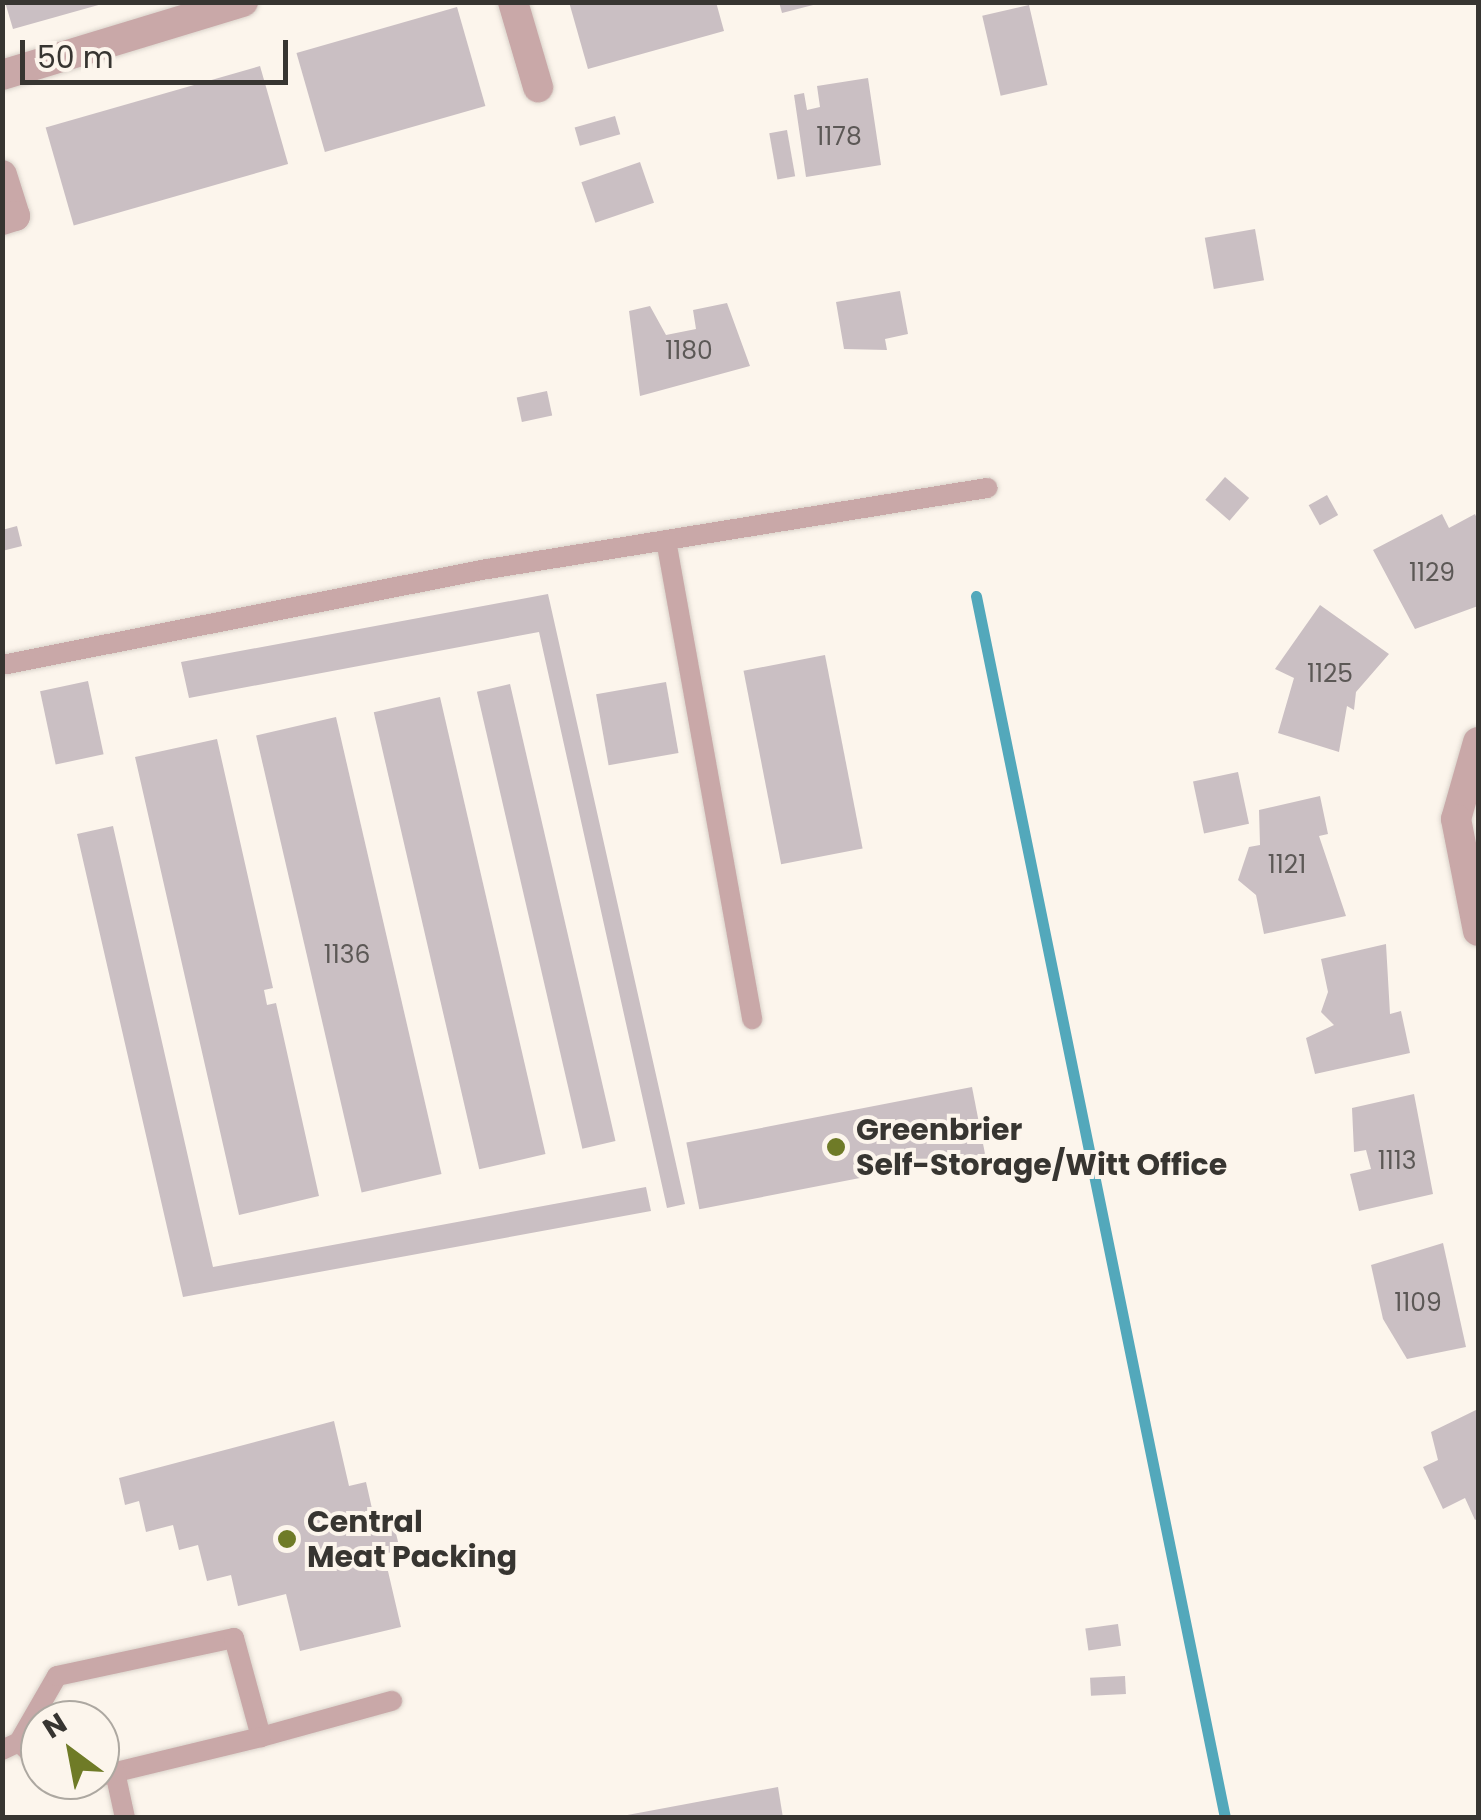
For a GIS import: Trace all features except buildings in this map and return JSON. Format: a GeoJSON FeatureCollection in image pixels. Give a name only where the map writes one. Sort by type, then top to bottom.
{"type":"FeatureCollection","features":[{"type":"Feature","properties":{"kind":"street"},"geometry":{"type":"LineString","coordinates":[[2,75],[243,2]]}},
{"type":"Feature","properties":{"kind":"street"},"geometry":{"type":"LineString","coordinates":[[513,2],[538,87]]}},
{"type":"Feature","properties":{"kind":"street"},"geometry":{"type":"LineString","coordinates":[[2,175],[9,218]]}},
{"type":"Feature","properties":{"kind":"street"},"geometry":{"type":"LineString","coordinates":[[1478,742],[1456,819],[1478,931]]}},
{"type":"Feature","properties":{"kind":"lane"},"geometry":{"type":"LineString","coordinates":[[2,665],[666,540],[987,488]]}},
{"type":"Feature","properties":{"kind":"lane"},"geometry":{"type":"LineString","coordinates":[[666,540],[752,1020]]}},
{"type":"Feature","properties":{"kind":"lane"},"geometry":{"type":"LineString","coordinates":[[11,1746],[57,1676],[234,1638],[260,1737]]}},
{"type":"Feature","properties":{"kind":"lane"},"geometry":{"type":"LineString","coordinates":[[120,1771],[392,1701]]}},
{"type":"Feature","properties":{"kind":"waterway"},"geometry":{"type":"LineString","coordinates":[[976,596],[1225,1818]]}},
{"type":"Feature","properties":{"kind":"place","name":"Greenbrier Self-Storage/Witt Office"},"geometry":{"type":"Point","coordinates":[836,1147]}},
{"type":"Feature","properties":{"kind":"place","name":"Central Meat Packing"},"geometry":{"type":"Point","coordinates":[287,1539]}}]}
